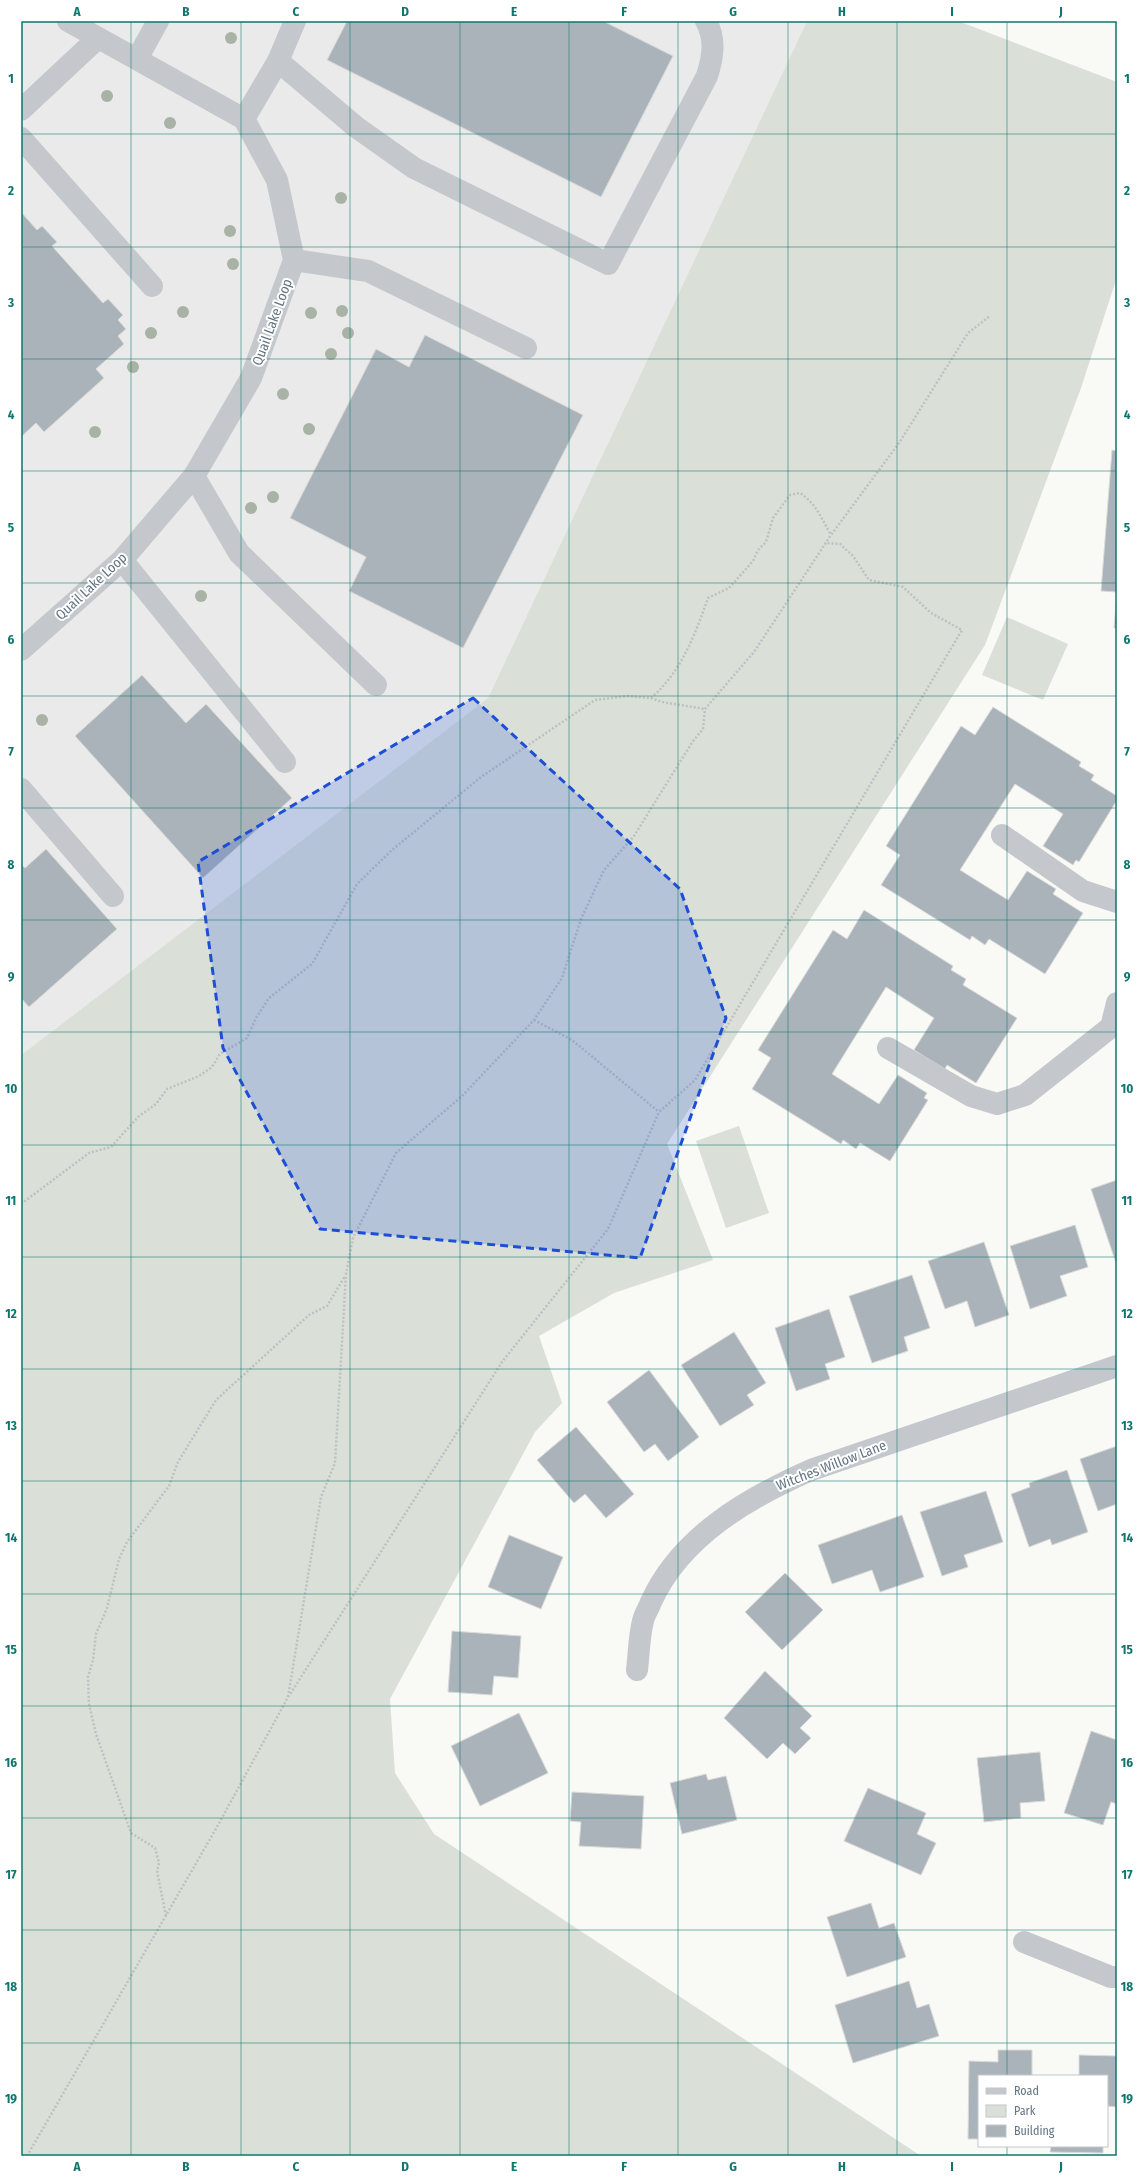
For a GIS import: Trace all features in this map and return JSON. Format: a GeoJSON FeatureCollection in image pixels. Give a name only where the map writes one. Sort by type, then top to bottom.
{"type":"FeatureCollection","features":[{"type":"Feature","properties":{"kind":"street"},"geometry":{"type":"LineString","coordinates":[[68,21],[244,119],[278,61],[295,21]]}},
{"type":"Feature","properties":{"kind":"street"},"geometry":{"type":"LineString","coordinates":[[137,59],[158,21]]}},
{"type":"Feature","properties":{"kind":"street"},"geometry":{"type":"LineString","coordinates":[[278,61],[356,127],[414,168],[608,264],[707,76],[713,55],[713,39],[706,21]]}},
{"type":"Feature","properties":{"kind":"street"},"geometry":{"type":"LineString","coordinates":[[21,110],[98,38]]}},
{"type":"Feature","properties":{"kind":"street","name":"Quail Lake Loop"},"geometry":{"type":"LineString","coordinates":[[21,650],[122,560],[194,476],[251,378],[294,260],[277,180],[244,119]]}},
{"type":"Feature","properties":{"kind":"street"},"geometry":{"type":"LineString","coordinates":[[21,138],[152,286]]}},
{"type":"Feature","properties":{"kind":"street"},"geometry":{"type":"LineString","coordinates":[[294,260],[368,271],[526,348]]}},
{"type":"Feature","properties":{"kind":"street"},"geometry":{"type":"LineString","coordinates":[[194,476],[239,553],[376,685]]}},
{"type":"Feature","properties":{"kind":"street"},"geometry":{"type":"LineString","coordinates":[[122,560],[285,762]]}},
{"type":"Feature","properties":{"kind":"street"},"geometry":{"type":"LineString","coordinates":[[21,789],[113,896]]}},
{"type":"Feature","properties":{"kind":"street"},"geometry":{"type":"LineString","coordinates":[[1002,835],[1083,891],[1117,902]]}},
{"type":"Feature","properties":{"kind":"street"},"geometry":{"type":"LineString","coordinates":[[888,1048],[971,1096],[997,1104],[1025,1095],[1111,1027],[1117,1003]]}},
{"type":"Feature","properties":{"kind":"street","name":"Witches Willow Lane"},"geometry":{"type":"LineString","coordinates":[[637,1670],[643,1621],[660,1583],[684,1552],[719,1521],[766,1490],[811,1470],[1117,1366]]}},
{"type":"Feature","properties":{"kind":"street"},"geometry":{"type":"LineString","coordinates":[[1024,1942],[1112,1977],[1117,1977]]}},
{"type":"Feature","properties":{"kind":"path"},"geometry":{"type":"LineString","coordinates":[[287,1699],[322,1497],[334,1463],[346,1274],[353,1238],[396,1153],[462,1096],[534,1020],[562,978],[581,919],[604,870],[634,836],[693,741],[703,729],[705,709],[754,652],[825,543],[899,443],[968,333],[990,316]]}},
{"type":"Feature","properties":{"kind":"path"},"geometry":{"type":"LineString","coordinates":[[651,698],[677,670],[699,625],[708,598],[729,588],[753,561],[758,550],[766,542],[773,518],[790,495],[800,493],[808,498],[816,506],[831,535]]}},
{"type":"Feature","properties":{"kind":"path"},"geometry":{"type":"LineString","coordinates":[[28,2156],[166,1916],[287,1699],[502,1362],[608,1229],[659,1112],[695,1080],[962,630],[931,614],[903,587],[869,580],[853,556],[840,544],[825,543]]}},
{"type":"Feature","properties":{"kind":"path"},"geometry":{"type":"LineString","coordinates":[[21,1204],[89,1154],[111,1147],[138,1117],[156,1104],[168,1089],[199,1076],[212,1067],[220,1054],[247,1038],[256,1018],[269,998],[312,964],[357,884],[392,850],[430,817],[481,777],[595,700],[627,696],[651,698],[662,702],[705,709]]}},
{"type":"Feature","properties":{"kind":"path"},"geometry":{"type":"LineString","coordinates":[[534,1020],[572,1040],[659,1112]]}},
{"type":"Feature","properties":{"kind":"path"},"geometry":{"type":"LineString","coordinates":[[166,1916],[157,1871],[159,1863],[155,1848],[131,1833],[96,1734],[89,1704],[88,1677],[93,1660],[96,1634],[107,1608],[119,1559],[124,1548],[169,1486],[178,1462],[216,1400],[309,1315],[327,1306],[346,1274]]}},
{"type":"Feature","properties":{"kind":"highlighted area"},"geometry":{"type":"Polygon","coordinates":[[[473,698],[680,889],[726,1018],[640,1258],[320,1229],[223,1048],[198,862],[473,698]]]}},
{"type":"Feature","properties":{"kind":"shaded area"},"geometry":{"type":"Polygon","coordinates":[[[21,21],[807,21],[488,698],[21,1055],[21,21]]]}},
{"type":"Feature","properties":{"kind":"green space"},"geometry":{"type":"Polygon","coordinates":[[[807,21],[958,21],[1117,82],[1117,277],[1081,388],[985,645],[667,1144],[713,1260],[614,1293],[539,1336],[562,1403],[535,1432],[390,1699],[395,1773],[434,1834],[921,2156],[21,2156],[21,1055],[488,698],[807,21]]]}},
{"type":"Feature","properties":{"kind":"green space"},"geometry":{"type":"Polygon","coordinates":[[[1007,617],[1068,644],[1043,700],[982,675],[1007,617]]]}},
{"type":"Feature","properties":{"kind":"green space"},"geometry":{"type":"Polygon","coordinates":[[[739,1126],[769,1213],[726,1228],[696,1141],[739,1126]]]}},
{"type":"Feature","properties":{"kind":"building"},"geometry":{"type":"Polygon","coordinates":[[[347,21],[603,21],[673,56],[601,197],[327,60],[347,21]]]}},
{"type":"Feature","properties":{"kind":"building"},"geometry":{"type":"Polygon","coordinates":[[[21,212],[37,230],[42,226],[57,242],[52,246],[103,303],[108,299],[123,315],[118,320],[126,329],[118,336],[124,344],[96,369],[104,378],[44,432],[36,423],[21,437],[21,212]]]}},
{"type":"Feature","properties":{"kind":"building"},"geometry":{"type":"Polygon","coordinates":[[[425,335],[583,415],[463,648],[349,591],[366,557],[290,518],[376,349],[409,367],[425,335]]]}},
{"type":"Feature","properties":{"kind":"building"},"geometry":{"type":"Polygon","coordinates":[[[1112,450],[1117,451],[1117,592],[1101,591],[1112,450]]]}},
{"type":"Feature","properties":{"kind":"building"},"geometry":{"type":"Polygon","coordinates":[[[1117,592],[1117,628],[1114,628],[1117,592]]]}},
{"type":"Feature","properties":{"kind":"building"},"geometry":{"type":"Polygon","coordinates":[[[142,675],[186,723],[206,704],[292,798],[203,878],[75,736],[142,675]]]}},
{"type":"Feature","properties":{"kind":"building"},"geometry":{"type":"Polygon","coordinates":[[[993,707],[1081,762],[1079,766],[1094,775],[1091,780],[1117,796],[1117,800],[1079,862],[1076,860],[1073,865],[1043,846],[1063,814],[1015,784],[960,870],[1008,900],[1027,871],[1056,889],[1053,894],[1083,913],[1045,974],[989,939],[985,945],[972,936],[970,940],[881,885],[900,855],[886,846],[961,726],[975,735],[993,707]]]}},
{"type":"Feature","properties":{"kind":"building"},"geometry":{"type":"Polygon","coordinates":[[[46,849],[117,929],[29,1007],[21,998],[21,864],[25,868],[46,849]]]}},
{"type":"Feature","properties":{"kind":"building"},"geometry":{"type":"Polygon","coordinates":[[[864,910],[953,966],[951,970],[966,979],[963,985],[1017,1018],[976,1083],[947,1065],[945,1069],[914,1050],[934,1018],[886,987],[832,1074],[879,1104],[898,1075],[927,1093],[924,1098],[928,1100],[890,1161],[860,1143],[856,1149],[843,1140],[841,1144],[752,1089],[771,1058],[758,1050],[833,930],[847,939],[864,910]]]}},
{"type":"Feature","properties":{"kind":"building"},"geometry":{"type":"Polygon","coordinates":[[[1117,1180],[1117,1266],[1091,1189],[1117,1180]]]}},
{"type":"Feature","properties":{"kind":"building"},"geometry":{"type":"Polygon","coordinates":[[[1075,1225],[1088,1267],[1060,1276],[1067,1296],[1030,1309],[1010,1246],[1075,1225]]]}},
{"type":"Feature","properties":{"kind":"building"},"geometry":{"type":"Polygon","coordinates":[[[984,1242],[1009,1315],[975,1327],[967,1301],[945,1309],[928,1261],[984,1242]]]}},
{"type":"Feature","properties":{"kind":"building"},"geometry":{"type":"Polygon","coordinates":[[[912,1275],[930,1328],[904,1337],[908,1351],[872,1363],[849,1296],[912,1275]]]}},
{"type":"Feature","properties":{"kind":"building"},"geometry":{"type":"Polygon","coordinates":[[[829,1309],[845,1357],[825,1364],[830,1379],[796,1391],[775,1328],[829,1309]]]}},
{"type":"Feature","properties":{"kind":"building"},"geometry":{"type":"Polygon","coordinates":[[[734,1332],[766,1383],[747,1395],[754,1405],[720,1426],[681,1365],[734,1332]]]}},
{"type":"Feature","properties":{"kind":"building"},"geometry":{"type":"Polygon","coordinates":[[[649,1370],[699,1437],[668,1461],[655,1444],[644,1452],[607,1402],[649,1370]]]}},
{"type":"Feature","properties":{"kind":"building"},"geometry":{"type":"Polygon","coordinates":[[[576,1427],[634,1494],[606,1518],[585,1494],[574,1503],[537,1460],[576,1427]]]}},
{"type":"Feature","properties":{"kind":"building"},"geometry":{"type":"Polygon","coordinates":[[[1117,1446],[1117,1504],[1098,1511],[1080,1459],[1117,1446]]]}},
{"type":"Feature","properties":{"kind":"building"},"geometry":{"type":"Polygon","coordinates":[[[1067,1470],[1088,1532],[1052,1545],[1050,1539],[1029,1547],[1011,1494],[1030,1487],[1029,1483],[1067,1470]]]}},
{"type":"Feature","properties":{"kind":"building"},"geometry":{"type":"Polygon","coordinates":[[[986,1491],[1003,1542],[964,1555],[968,1567],[942,1576],[920,1512],[986,1491]]]}},
{"type":"Feature","properties":{"kind":"building"},"geometry":{"type":"Polygon","coordinates":[[[902,1515],[924,1577],[880,1592],[872,1570],[832,1584],[818,1545],[902,1515]]]}},
{"type":"Feature","properties":{"kind":"building"},"geometry":{"type":"Polygon","coordinates":[[[509,1535],[563,1557],[541,1609],[488,1587],[509,1535]]]}},
{"type":"Feature","properties":{"kind":"building"},"geometry":{"type":"Polygon","coordinates":[[[785,1573],[823,1610],[782,1650],[745,1612],[785,1573]]]}},
{"type":"Feature","properties":{"kind":"building"},"geometry":{"type":"Polygon","coordinates":[[[452,1631],[521,1636],[518,1678],[494,1676],[492,1695],[448,1692],[452,1631]]]}},
{"type":"Feature","properties":{"kind":"building"},"geometry":{"type":"Polygon","coordinates":[[[765,1671],[812,1716],[800,1728],[811,1738],[795,1754],[783,1743],[767,1759],[724,1718],[765,1671]]]}},
{"type":"Feature","properties":{"kind":"building"},"geometry":{"type":"Polygon","coordinates":[[[519,1713],[548,1773],[480,1806],[451,1746],[519,1713]]]}},
{"type":"Feature","properties":{"kind":"building"},"geometry":{"type":"Polygon","coordinates":[[[1091,1731],[1117,1740],[1117,1804],[1111,1802],[1103,1825],[1064,1813],[1091,1731]]]}},
{"type":"Feature","properties":{"kind":"building"},"geometry":{"type":"Polygon","coordinates":[[[1040,1752],[1045,1801],[1020,1803],[1021,1818],[984,1822],[977,1758],[1040,1752]]]}},
{"type":"Feature","properties":{"kind":"building"},"geometry":{"type":"Polygon","coordinates":[[[706,1774],[708,1780],[726,1776],[737,1820],[682,1834],[670,1783],[706,1774]]]}},
{"type":"Feature","properties":{"kind":"building"},"geometry":{"type":"Polygon","coordinates":[[[868,1788],[926,1813],[917,1834],[936,1843],[921,1875],[844,1841],[868,1788]]]}},
{"type":"Feature","properties":{"kind":"building"},"geometry":{"type":"Polygon","coordinates":[[[572,1792],[644,1796],[641,1849],[579,1846],[581,1822],[570,1821],[572,1792]]]}},
{"type":"Feature","properties":{"kind":"building"},"geometry":{"type":"Polygon","coordinates":[[[871,1903],[879,1928],[894,1923],[906,1957],[847,1977],[827,1917],[871,1903]]]}},
{"type":"Feature","properties":{"kind":"building"},"geometry":{"type":"Polygon","coordinates":[[[909,1981],[917,2008],[929,2004],[939,2036],[853,2063],[835,2005],[909,1981]]]}},
{"type":"Feature","properties":{"kind":"building"},"geometry":{"type":"Polygon","coordinates":[[[998,2050],[1032,2050],[1032,2075],[978,2075],[978,2139],[968,2139],[969,2061],[998,2062],[998,2050]]]}},
{"type":"Feature","properties":{"kind":"building"},"geometry":{"type":"Polygon","coordinates":[[[1079,2055],[1117,2056],[1117,2107],[1108,2106],[1108,2075],[1079,2075],[1079,2055]]]}},
{"type":"Feature","properties":{"kind":"building"},"geometry":{"type":"Polygon","coordinates":[[[1051,2147],[1103,2147],[1103,2153],[1050,2152],[1051,2147]]]}}]}
